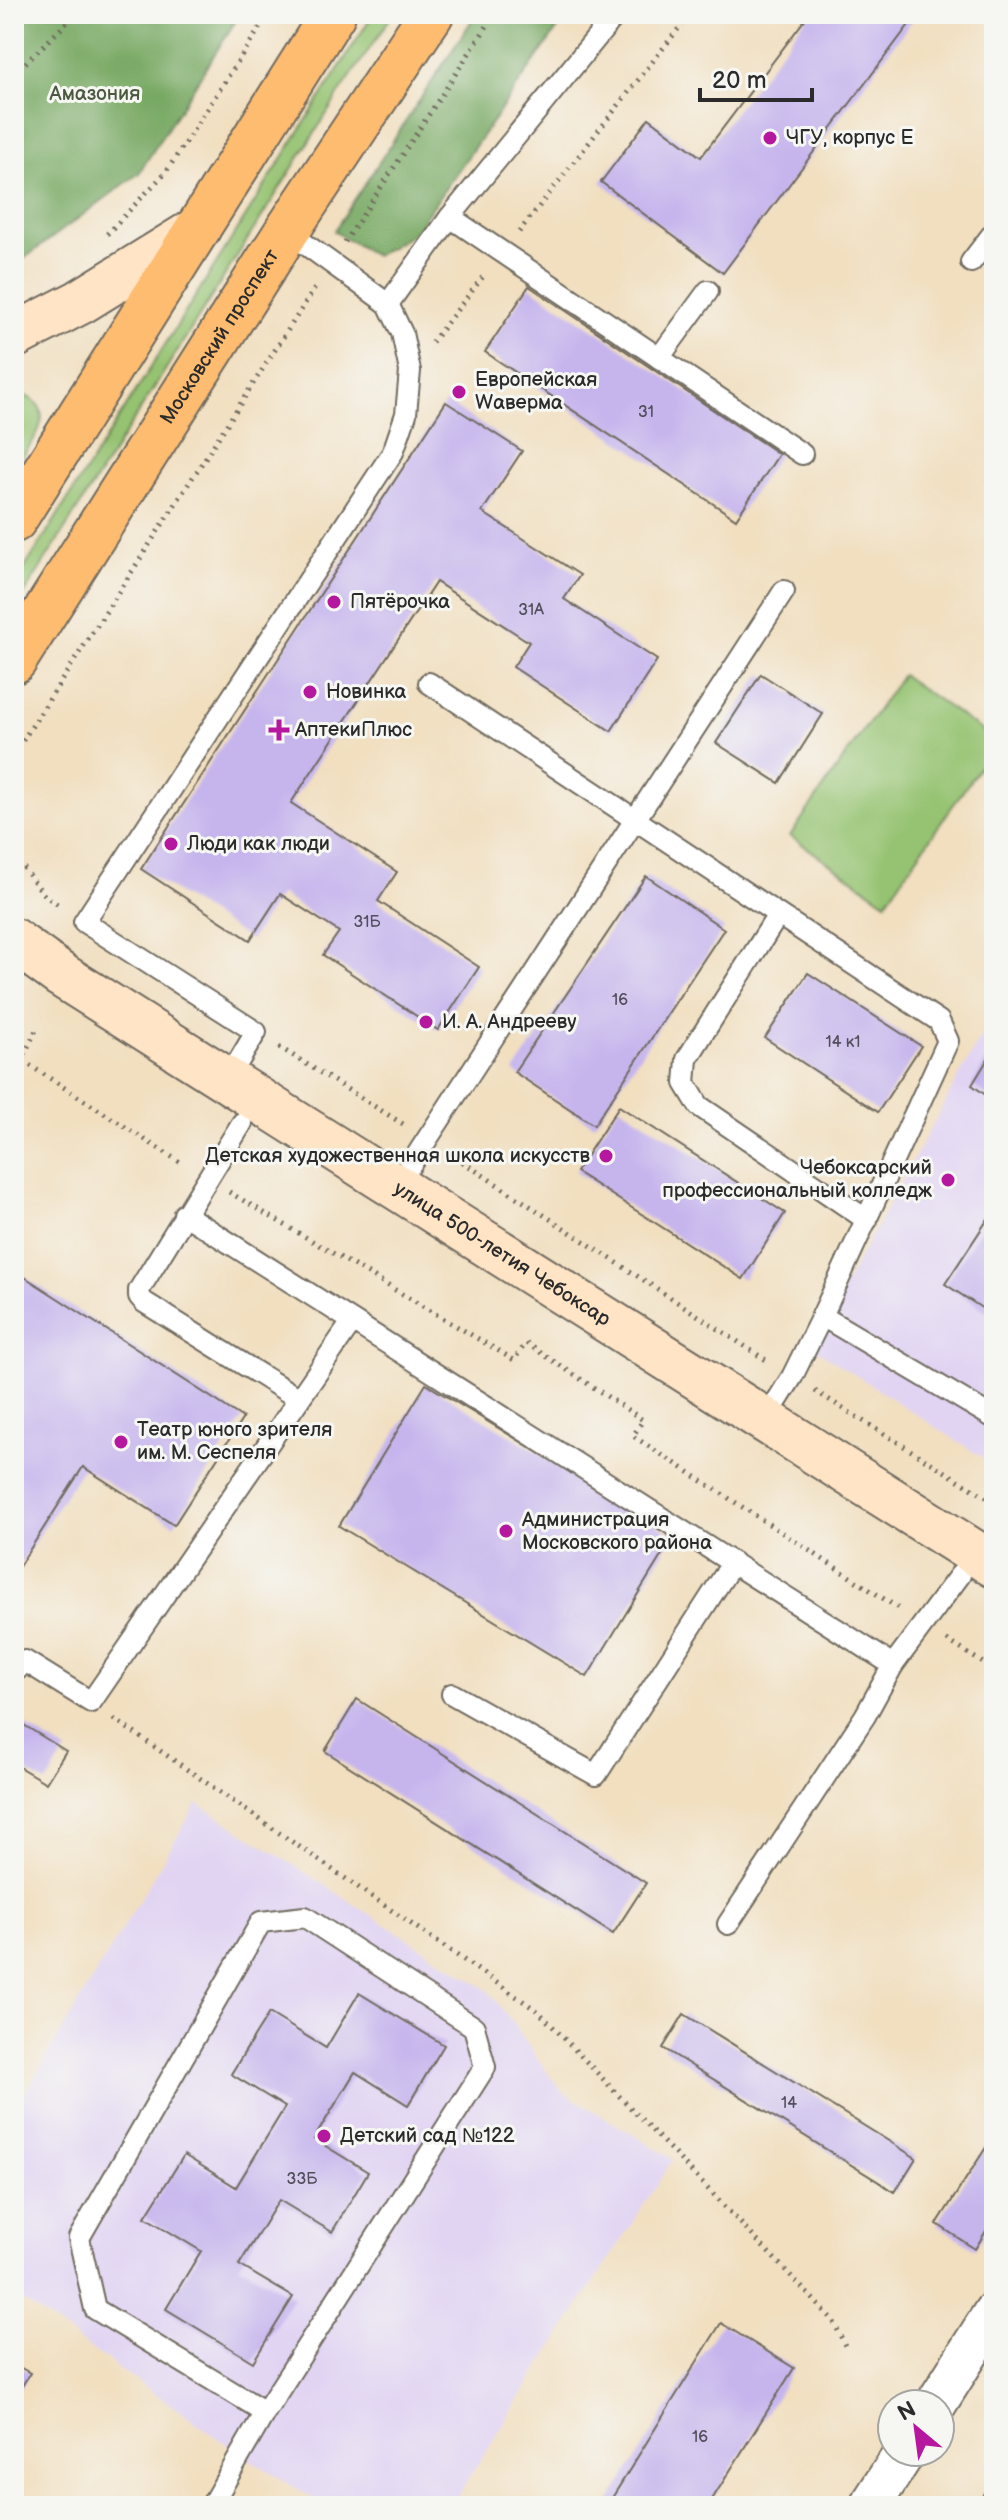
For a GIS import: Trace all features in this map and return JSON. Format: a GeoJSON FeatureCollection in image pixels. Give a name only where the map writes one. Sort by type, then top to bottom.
{"type":"FeatureCollection","features":[{"type":"Feature","properties":{"kind":"main road"},"geometry":{"type":"LineString","coordinates":[[14,520],[333,14]]}},
{"type":"Feature","properties":{"kind":"main road","name":"Московский проспект"},"geometry":{"type":"LineString","coordinates":[[14,661],[287,231],[431,14]]}},
{"type":"Feature","properties":{"kind":"street"},"geometry":{"type":"LineString","coordinates":[[14,336],[80,302],[198,229]]}},
{"type":"Feature","properties":{"kind":"street","name":"улица 500-летия Чебоксар"},"geometry":{"type":"LineString","coordinates":[[14,941],[235,1101]]}},
{"type":"Feature","properties":{"kind":"street","name":"улица 500-летия Чебоксар"},"geometry":{"type":"LineString","coordinates":[[14,976],[235,1101],[981,1572]]}},
{"type":"Feature","properties":{"kind":"street"},"geometry":{"type":"LineString","coordinates":[[946,2388],[994,2312]]}},
{"type":"Feature","properties":{"kind":"street"},"geometry":{"type":"LineString","coordinates":[[870,2506],[895,2468]]}},
{"type":"Feature","properties":{"kind":"lane"},"geometry":{"type":"LineString","coordinates":[[388,304],[450,217],[616,14]]}},
{"type":"Feature","properties":{"kind":"lane"},"geometry":{"type":"LineString","coordinates":[[450,217],[802,454]]}},
{"type":"Feature","properties":{"kind":"lane"},"geometry":{"type":"LineString","coordinates":[[287,231],[388,304],[402,333],[410,371],[406,414],[393,452],[84,922],[256,1032],[235,1101],[184,1214],[139,1290],[139,1296],[299,1399]]}},
{"type":"Feature","properties":{"kind":"lane"},"geometry":{"type":"LineString","coordinates":[[971,262],[994,232]]}},
{"type":"Feature","properties":{"kind":"lane"},"geometry":{"type":"LineString","coordinates":[[659,358],[708,291]]}},
{"type":"Feature","properties":{"kind":"lane"},"geometry":{"type":"LineString","coordinates":[[388,1199],[784,591]]}},
{"type":"Feature","properties":{"kind":"lane"},"geometry":{"type":"LineString","coordinates":[[429,683],[939,1021],[948,1041],[822,1316],[792,1377],[758,1431]]}},
{"type":"Feature","properties":{"kind":"lane"},"geometry":{"type":"LineString","coordinates":[[778,915],[687,1059],[685,1083],[699,1106],[867,1220]]}},
{"type":"Feature","properties":{"kind":"lane"},"geometry":{"type":"LineString","coordinates":[[184,1214],[893,1665]]}},
{"type":"Feature","properties":{"kind":"lane"},"geometry":{"type":"LineString","coordinates":[[822,1316],[994,1418]]}},
{"type":"Feature","properties":{"kind":"lane"},"geometry":{"type":"LineString","coordinates":[[14,1673],[25,1661],[91,1702],[352,1322]]}},
{"type":"Feature","properties":{"kind":"lane"},"geometry":{"type":"LineString","coordinates":[[452,1694],[596,1775],[733,1562]]}},
{"type":"Feature","properties":{"kind":"lane"},"geometry":{"type":"LineString","coordinates":[[728,1924],[865,1716],[893,1665],[924,1625],[981,1572]]}},
{"type":"Feature","properties":{"kind":"lane"},"geometry":{"type":"LineString","coordinates":[[211,2506],[265,2412],[485,2067],[474,2027],[305,1917],[261,1922],[79,2238],[95,2309],[265,2412]]}},
{"type":"Feature","properties":{"kind":"path"},"geometry":{"type":"LineString","coordinates":[[14,74],[76,14]]}},
{"type":"Feature","properties":{"kind":"path"},"geometry":{"type":"LineString","coordinates":[[101,238],[166,172],[269,14]]}},
{"type":"Feature","properties":{"kind":"path"},"geometry":{"type":"LineString","coordinates":[[338,252],[495,14]]}},
{"type":"Feature","properties":{"kind":"path"},"geometry":{"type":"LineString","coordinates":[[410,371],[690,14]]}},
{"type":"Feature","properties":{"kind":"path"},"geometry":{"type":"LineString","coordinates":[[14,754],[319,281]]}},
{"type":"Feature","properties":{"kind":"path"},"geometry":{"type":"LineString","coordinates":[[14,855],[45,896],[84,922]]}},
{"type":"Feature","properties":{"kind":"path"},"geometry":{"type":"LineString","coordinates":[[14,1076],[38,1026]]}},
{"type":"Feature","properties":{"kind":"path"},"geometry":{"type":"LineString","coordinates":[[256,1032],[427,1139],[792,1377],[994,1502]]}},
{"type":"Feature","properties":{"kind":"path"},"geometry":{"type":"LineString","coordinates":[[23,1061],[187,1167]]}},
{"type":"Feature","properties":{"kind":"path"},"geometry":{"type":"LineString","coordinates":[[230,1193],[514,1360],[526,1343],[643,1420],[633,1436],[994,1670]]}},
{"type":"Feature","properties":{"kind":"shaded area","name":"Чебоксарский профессиональный колледж"},"geometry":{"type":"Polygon","coordinates":[[[994,1013],[994,1465],[811,1346],[994,1013]]]}},
{"type":"Feature","properties":{"kind":"shaded area","name":"Детский сад №122"},"geometry":{"type":"Polygon","coordinates":[[[197,1803],[489,1991],[561,2091],[673,2159],[451,2506],[326,2506],[241,2454],[14,2295],[14,2112],[197,1803]]]}},
{"type":"Feature","properties":{"kind":"green space","name":"Амазония"},"geometry":{"type":"Polygon","coordinates":[[[14,14],[240,14],[139,173],[14,266],[14,14]]]}},
{"type":"Feature","properties":{"kind":"green space"},"geometry":{"type":"Polygon","coordinates":[[[373,14],[393,14],[341,91],[14,610],[14,585],[373,14]]]}},
{"type":"Feature","properties":{"kind":"green space"},"geometry":{"type":"Polygon","coordinates":[[[476,14],[568,14],[414,233],[375,256],[334,231],[476,14]]]}},
{"type":"Feature","properties":{"kind":"green space"},"geometry":{"type":"Polygon","coordinates":[[[14,394],[32,399],[40,407],[42,417],[35,437],[14,469],[14,394]]]}},
{"type":"Feature","properties":{"kind":"green space"},"geometry":{"type":"Polygon","coordinates":[[[902,675],[994,739],[994,746],[886,902],[790,836],[902,675]]]}},
{"type":"Feature","properties":{"kind":"building","name":"ЧГУ, корпус Е"},"geometry":{"type":"Polygon","coordinates":[[[809,14],[917,14],[723,273],[601,182],[649,118],[701,157],[809,14]]]}},
{"type":"Feature","properties":{"kind":"building"},"geometry":{"type":"Polygon","coordinates":[[[529,286],[779,454],[736,519],[485,352],[529,286]]]}},
{"type":"Feature","properties":{"kind":"building"},"geometry":{"type":"Polygon","coordinates":[[[446,402],[522,451],[482,512],[580,575],[564,599],[657,660],[611,731],[513,667],[529,642],[436,582],[291,803],[397,872],[378,901],[479,967],[438,1030],[323,955],[339,932],[280,894],[250,940],[141,869],[446,402]]]}},
{"type":"Feature","properties":{"kind":"building"},"geometry":{"type":"Polygon","coordinates":[[[761,674],[823,714],[779,783],[716,743],[761,674]]]}},
{"type":"Feature","properties":{"kind":"building"},"geometry":{"type":"Polygon","coordinates":[[[646,876],[724,929],[594,1125],[514,1072],[646,876]]]}},
{"type":"Feature","properties":{"kind":"building"},"geometry":{"type":"Polygon","coordinates":[[[808,973],[921,1046],[878,1112],[765,1038],[808,973]]]}},
{"type":"Feature","properties":{"kind":"building"},"geometry":{"type":"Polygon","coordinates":[[[994,1049],[994,1101],[972,1085],[994,1049]]]}},
{"type":"Feature","properties":{"kind":"building"},"geometry":{"type":"Polygon","coordinates":[[[619,1106],[785,1213],[743,1279],[576,1172],[619,1106]]]}},
{"type":"Feature","properties":{"kind":"building"},"geometry":{"type":"Polygon","coordinates":[[[988,1219],[994,1223],[994,1316],[945,1284],[988,1219]]]}},
{"type":"Feature","properties":{"kind":"building","name":"Театр юного зрителя им. М. Сеспеля"},"geometry":{"type":"Polygon","coordinates":[[[14,1270],[243,1418],[174,1525],[83,1467],[14,1574],[14,1270]]]}},
{"type":"Feature","properties":{"kind":"building","name":"Администрация Московского района"},"geometry":{"type":"Polygon","coordinates":[[[426,1384],[674,1535],[587,1677],[339,1526],[426,1384]]]}},
{"type":"Feature","properties":{"kind":"building"},"geometry":{"type":"Polygon","coordinates":[[[357,1699],[646,1883],[613,1934],[325,1751],[357,1699]]]}},
{"type":"Feature","properties":{"kind":"building"},"geometry":{"type":"Polygon","coordinates":[[[14,1719],[66,1751],[46,1783],[14,1764],[14,1719]]]}},
{"type":"Feature","properties":{"kind":"building"},"geometry":{"type":"Polygon","coordinates":[[[359,1993],[444,2045],[408,2105],[355,2072],[314,2139],[368,2172],[332,2232],[279,2200],[239,2265],[293,2297],[253,2362],[166,2309],[201,2251],[145,2217],[184,2155],[236,2187],[285,2107],[231,2074],[269,2013],[326,2048],[359,1993]]]}},
{"type":"Feature","properties":{"kind":"building"},"geometry":{"type":"Polygon","coordinates":[[[684,2014],[916,2158],[895,2192],[663,2048],[684,2014]]]}},
{"type":"Feature","properties":{"kind":"building"},"geometry":{"type":"Polygon","coordinates":[[[994,2135],[994,2218],[975,2249],[937,2224],[994,2135]]]}},
{"type":"Feature","properties":{"kind":"building"},"geometry":{"type":"Polygon","coordinates":[[[721,2323],[794,2368],[708,2506],[607,2506],[721,2323]]]}},
{"type":"Feature","properties":{"kind":"building"},"geometry":{"type":"Polygon","coordinates":[[[14,2364],[30,2373],[14,2399],[14,2364]]]}},
{"type":"Feature","properties":{"kind":"building"},"geometry":{"type":"Polygon","coordinates":[[[994,2477],[994,2506],[976,2506],[994,2477]]]}},
{"type":"Feature","properties":{"kind":"place","name":"ЧГУ, корпус Е"},"geometry":{"type":"Point","coordinates":[770,138]}},
{"type":"Feature","properties":{"kind":"place","name":"Европейская Wаверма"},"geometry":{"type":"Point","coordinates":[459,392]}},
{"type":"Feature","properties":{"kind":"place","name":"Пятёрочка"},"geometry":{"type":"Point","coordinates":[334,602]}},
{"type":"Feature","properties":{"kind":"place","name":"Новинка"},"geometry":{"type":"Point","coordinates":[310,692]}},
{"type":"Feature","properties":{"kind":"place","name":"АптекиПлюс"},"geometry":{"type":"Point","coordinates":[279,730]}},
{"type":"Feature","properties":{"kind":"place","name":"Люди как люди"},"geometry":{"type":"Point","coordinates":[171,844]}},
{"type":"Feature","properties":{"kind":"place","name":"И. А. Андрееву"},"geometry":{"type":"Point","coordinates":[426,1022]}},
{"type":"Feature","properties":{"kind":"place","name":"Детская художественная школа искусств"},"geometry":{"type":"Point","coordinates":[606,1156]}},
{"type":"Feature","properties":{"kind":"place","name":"Чебоксарский профессиональный колледж"},"geometry":{"type":"Point","coordinates":[948,1180]}},
{"type":"Feature","properties":{"kind":"place","name":"Театр юного зрителя им. М. Сеспеля"},"geometry":{"type":"Point","coordinates":[121,1442]}},
{"type":"Feature","properties":{"kind":"place","name":"Администрация Московского района"},"geometry":{"type":"Point","coordinates":[506,1531]}},
{"type":"Feature","properties":{"kind":"place","name":"Детский сад №122"},"geometry":{"type":"Point","coordinates":[324,2136]}}]}
